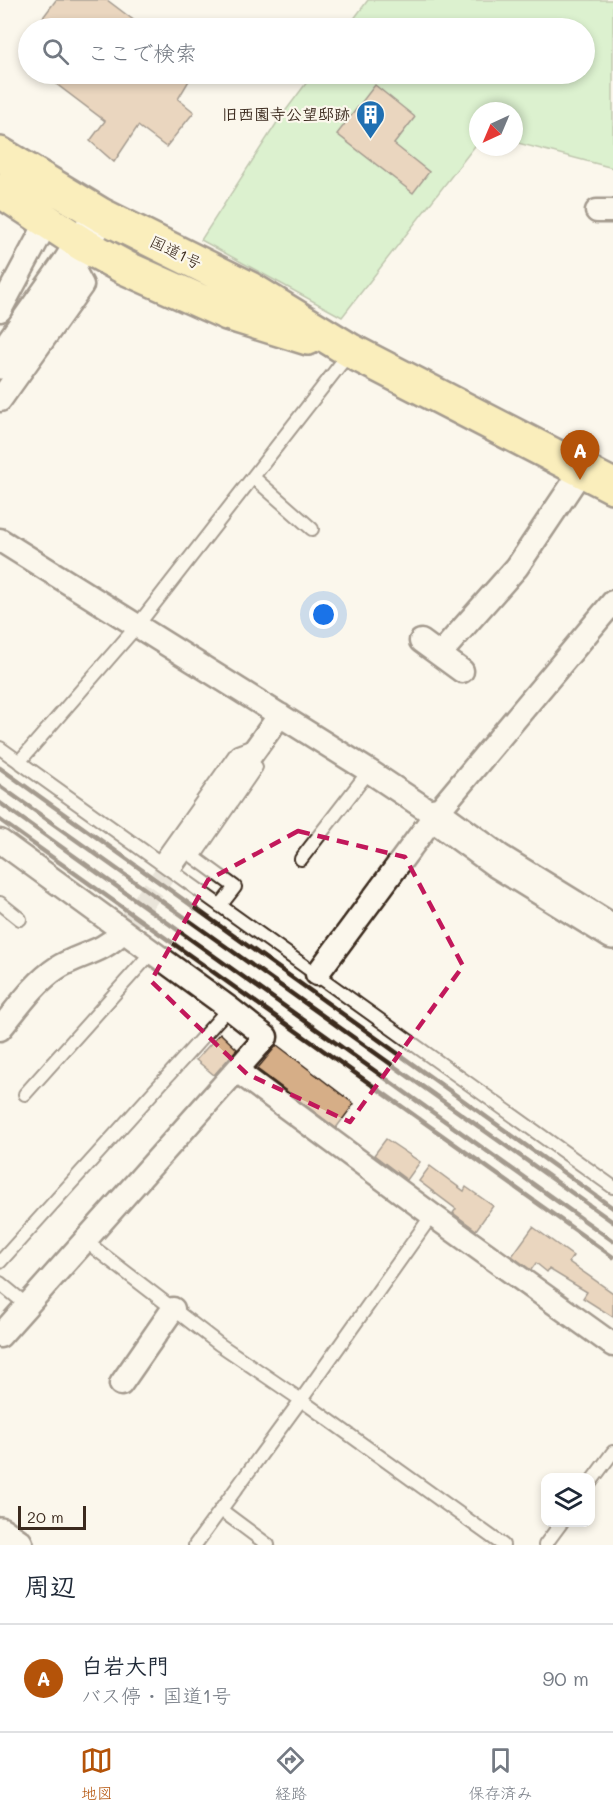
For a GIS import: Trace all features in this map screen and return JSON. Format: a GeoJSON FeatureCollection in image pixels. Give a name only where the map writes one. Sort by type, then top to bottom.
{"type":"FeatureCollection","features":[{"type":"Feature","properties":{"kind":"highway","name":"国道1号"},"geometry":{"type":"LineString","coordinates":[[0,154],[101,215],[250,289],[351,351],[613,486]]}},
{"type":"Feature","properties":{"kind":"highway","name":"国道1号"},"geometry":{"type":"LineString","coordinates":[[0,190],[48,220],[76,253],[126,268],[227,313],[351,351]]}},
{"type":"Feature","properties":{"kind":"street"},"geometry":{"type":"LineString","coordinates":[[0,362],[101,215]]}},
{"type":"Feature","properties":{"kind":"street"},"geometry":{"type":"LineString","coordinates":[[0,310],[48,220]]}},
{"type":"Feature","properties":{"kind":"street"},"geometry":{"type":"LineString","coordinates":[[0,400],[82,285],[76,253]]}},
{"type":"Feature","properties":{"kind":"street"},"geometry":{"type":"LineString","coordinates":[[440,654],[517,567],[582,470]]}},
{"type":"Feature","properties":{"kind":"street"},"geometry":{"type":"LineString","coordinates":[[0,540],[369,771],[498,861],[613,932]]}},
{"type":"Feature","properties":{"kind":"street"},"geometry":{"type":"LineString","coordinates":[[317,974],[435,815],[613,602]]}},
{"type":"Feature","properties":{"kind":"street"},"geometry":{"type":"LineString","coordinates":[[421,641],[462,671]]}},
{"type":"Feature","properties":{"kind":"street"},"geometry":{"type":"LineString","coordinates":[[165,863],[280,715]]}},
{"type":"Feature","properties":{"kind":"street"},"geometry":{"type":"LineString","coordinates":[[256,768],[259,744]]}},
{"type":"Feature","properties":{"kind":"street"},"geometry":{"type":"LineString","coordinates":[[0,841],[266,1037],[0,1336]]}},
{"type":"Feature","properties":{"kind":"street"},"geometry":{"type":"LineString","coordinates":[[0,1029],[48,974],[64,964],[104,948],[121,933]]}},
{"type":"Feature","properties":{"kind":"street"},"geometry":{"type":"LineString","coordinates":[[237,1071],[613,1345]]}},
{"type":"Feature","properties":{"kind":"street"},"geometry":{"type":"LineString","coordinates":[[121,1384],[173,1309]]}},
{"type":"Feature","properties":{"kind":"street"},"geometry":{"type":"LineString","coordinates":[[0,1534],[16,1545]]}},
{"type":"Feature","properties":{"kind":"lane"},"geometry":{"type":"LineString","coordinates":[[19,762],[137,626],[351,351]]}},
{"type":"Feature","properties":{"kind":"lane"},"geometry":{"type":"LineString","coordinates":[[253,477],[312,529]]}},
{"type":"Feature","properties":{"kind":"lane"},"geometry":{"type":"LineString","coordinates":[[0,748],[165,863],[220,906],[613,1187]]}},
{"type":"Feature","properties":{"kind":"lane"},"geometry":{"type":"LineString","coordinates":[[220,906],[235,887],[194,857],[256,768]]}},
{"type":"Feature","properties":{"kind":"lane"},"geometry":{"type":"LineString","coordinates":[[301,859],[369,771]]}},
{"type":"Feature","properties":{"kind":"lane"},"geometry":{"type":"LineString","coordinates":[[0,903],[20,919]]}},
{"type":"Feature","properties":{"kind":"lane"},"geometry":{"type":"LineString","coordinates":[[25,1094],[152,952]]}},
{"type":"Feature","properties":{"kind":"lane"},"geometry":{"type":"LineString","coordinates":[[0,1262],[229,1008]]}},
{"type":"Feature","properties":{"kind":"lane"},"geometry":{"type":"LineString","coordinates":[[195,1545],[302,1400],[432,1215]]}},
{"type":"Feature","properties":{"kind":"lane"},"geometry":{"type":"LineString","coordinates":[[84,1240],[219,1344],[302,1400],[503,1545]]}},
{"type":"Feature","properties":{"kind":"lane"},"geometry":{"type":"LineString","coordinates":[[0,1283],[28,1306]]}},
{"type":"Feature","properties":{"kind":"lane"},"geometry":{"type":"LineString","coordinates":[[595,1477],[613,1452]]}},
{"type":"Feature","properties":{"kind":"lane"},"geometry":{"type":"LineString","coordinates":[[221,1510],[268,1545]]}},
{"type":"Feature","properties":{"kind":"lane"},"geometry":{"type":"LineString","coordinates":[[545,1545],[558,1527]]}},
{"type":"Feature","properties":{"kind":"highlighted area"},"geometry":{"type":"Polygon","coordinates":[[[298,831],[405,857],[463,966],[350,1122],[247,1074],[151,981],[208,880],[298,831]]]}},
{"type":"Feature","properties":{"kind":"green space"},"geometry":{"type":"Polygon","coordinates":[[[368,0],[613,0],[613,168],[523,144],[523,102],[469,102],[469,154],[342,317],[201,240],[278,121],[306,84],[595,84],[595,18],[354,18],[368,0]]]}},
{"type":"Feature","properties":{"kind":"building"},"geometry":{"type":"Polygon","coordinates":[[[56,0],[107,0],[131,18],[42,18],[56,0]]]}},
{"type":"Feature","properties":{"kind":"building"},"geometry":{"type":"Polygon","coordinates":[[[56,84],[187,84],[178,99],[194,112],[166,147],[138,126],[114,162],[90,141],[105,121],[56,84]]]}},
{"type":"Feature","properties":{"kind":"building","name":"旧西園寺公望邸跡"},"geometry":{"type":"Polygon","coordinates":[[[375,85],[415,117],[394,144],[429,172],[413,193],[337,134],[375,85]]]}},
{"type":"Feature","properties":{"kind":"building"},"geometry":{"type":"Polygon","coordinates":[[[220,1033],[237,1049],[214,1075],[196,1060],[220,1033]]]}},
{"type":"Feature","properties":{"kind":"building"},"geometry":{"type":"Polygon","coordinates":[[[277,1045],[354,1104],[336,1128],[257,1069],[277,1045]]]}},
{"type":"Feature","properties":{"kind":"building"},"geometry":{"type":"Polygon","coordinates":[[[386,1139],[420,1162],[407,1180],[374,1155],[386,1139]]]}},
{"type":"Feature","properties":{"kind":"building"},"geometry":{"type":"Polygon","coordinates":[[[430,1166],[464,1191],[466,1187],[493,1206],[476,1230],[453,1213],[456,1209],[419,1181],[430,1166]]]}},
{"type":"Feature","properties":{"kind":"building"},"geometry":{"type":"Polygon","coordinates":[[[533,1227],[573,1256],[569,1262],[613,1293],[613,1317],[583,1298],[587,1292],[549,1269],[547,1272],[536,1263],[531,1270],[512,1256],[533,1227]]]}},
{"type":"Feature","properties":{"kind":"tunnel"},"geometry":{"type":"LineString","coordinates":[[121,933],[172,864]]}},
{"type":"Feature","properties":{"kind":"railway"},"geometry":{"type":"LineString","coordinates":[[0,768],[613,1208]]}},
{"type":"Feature","properties":{"kind":"railway"},"geometry":{"type":"LineString","coordinates":[[0,786],[613,1222]]}},
{"type":"Feature","properties":{"kind":"railway"},"geometry":{"type":"LineString","coordinates":[[0,803],[613,1241]]}},
{"type":"Feature","properties":{"kind":"railway"},"geometry":{"type":"LineString","coordinates":[[0,820],[613,1257]]}},
{"type":"Feature","properties":{"kind":"place","name":"旧西園寺公望邸跡"},"geometry":{"type":"Point","coordinates":[371,140]}},
{"type":"Feature","properties":{"kind":"place","name":"白岩大門"},"geometry":{"type":"Point","coordinates":[580,480]}}]}
